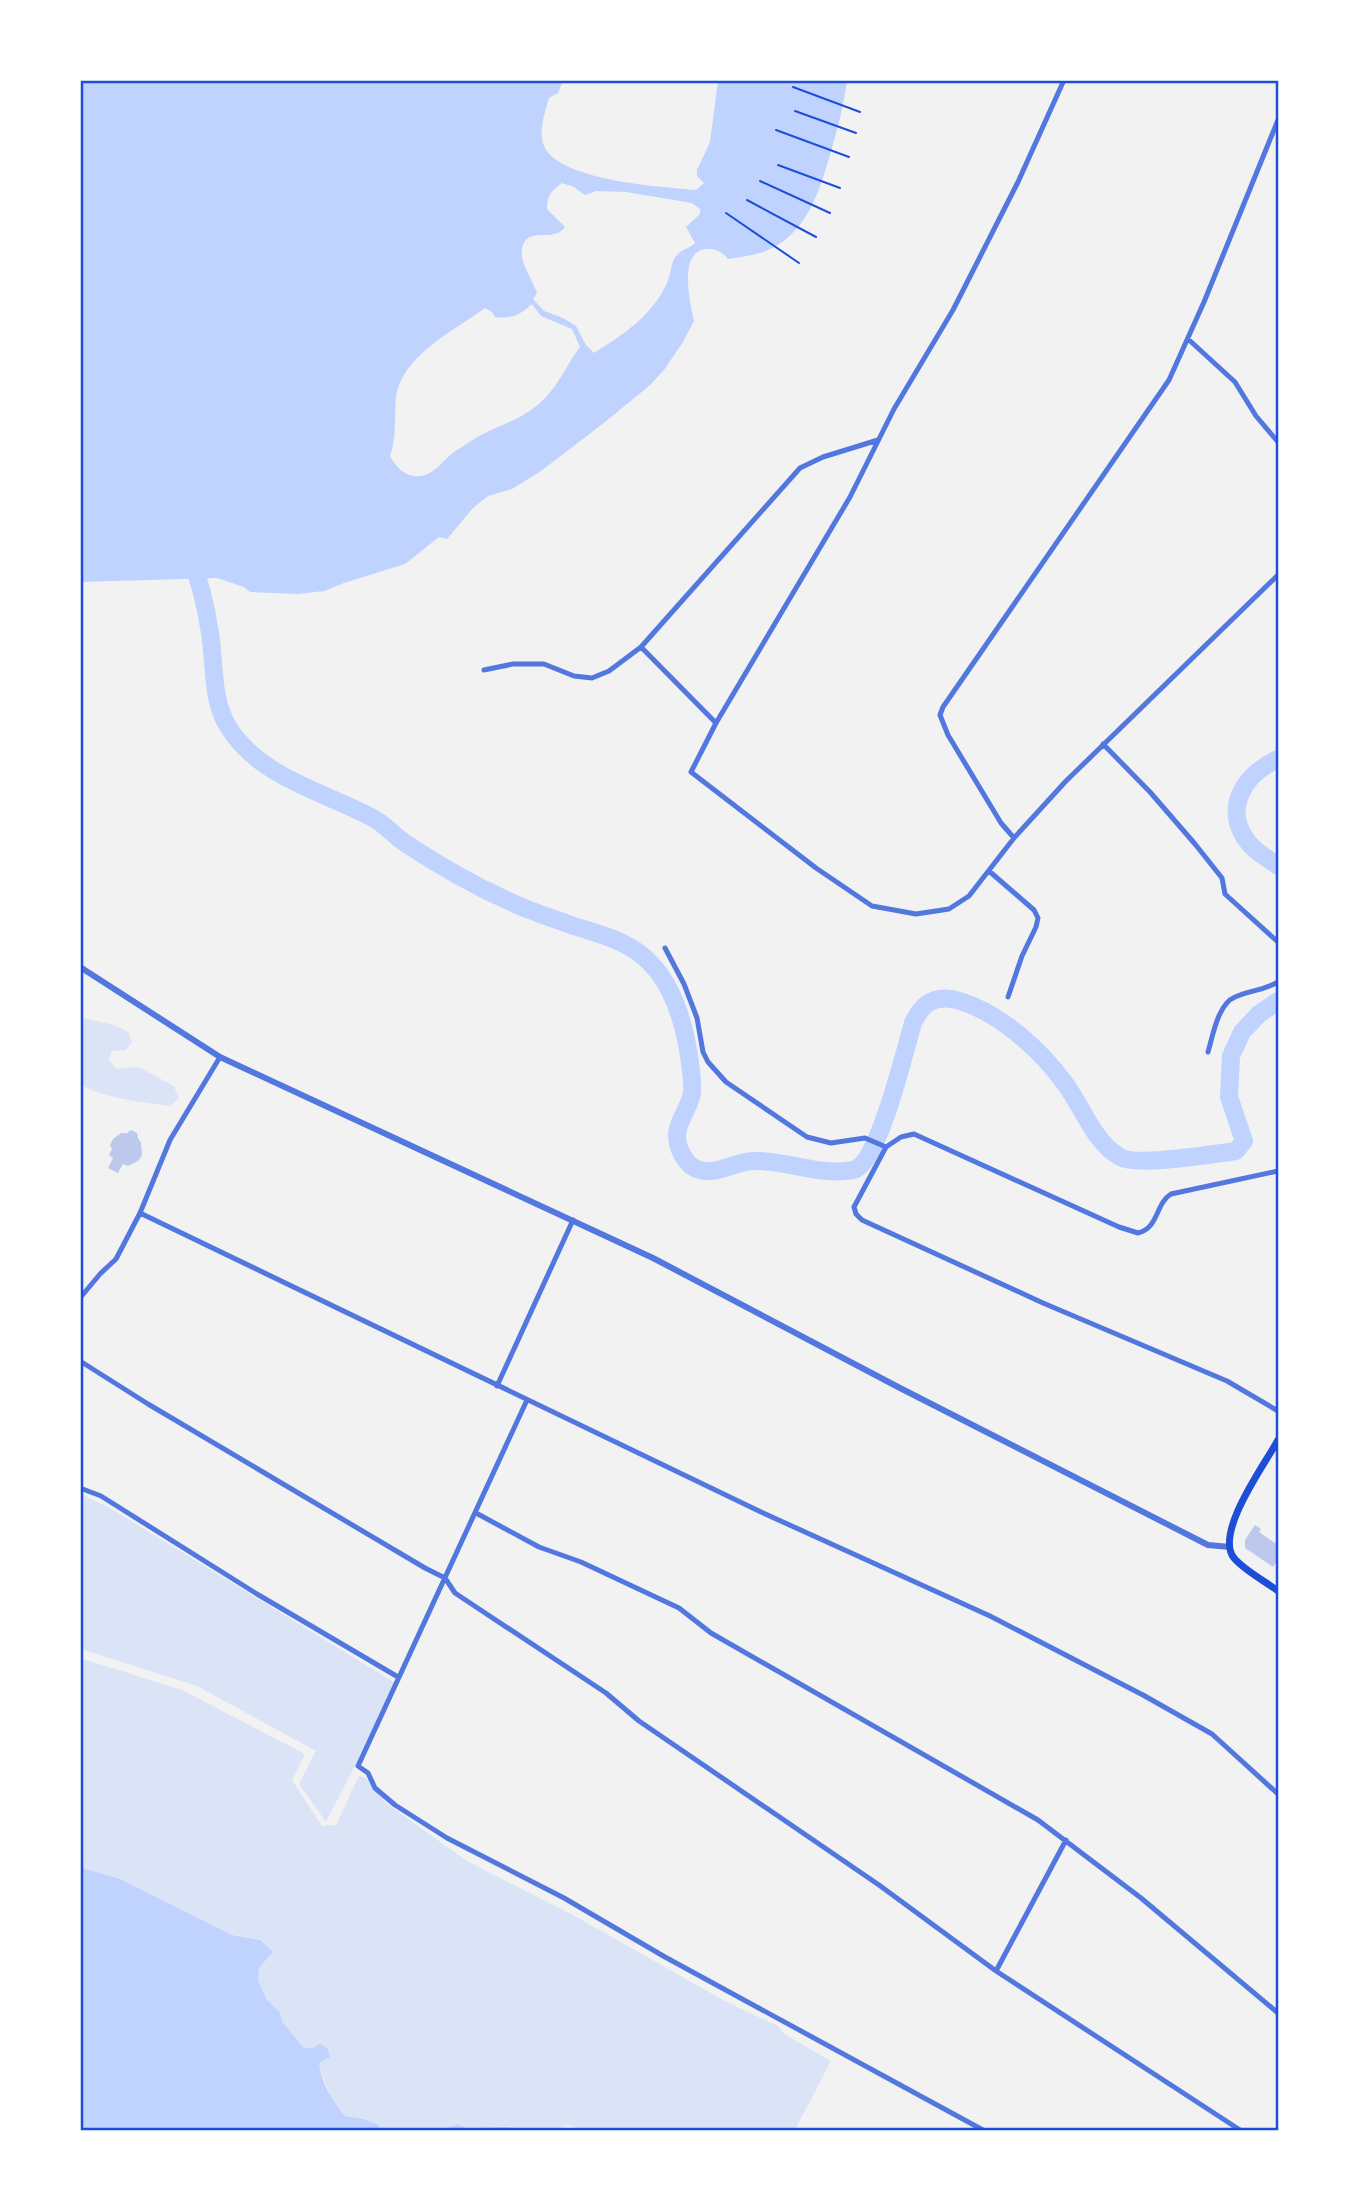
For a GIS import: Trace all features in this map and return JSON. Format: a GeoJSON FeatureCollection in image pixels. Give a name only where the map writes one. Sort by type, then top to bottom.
{"type":"FeatureCollection","features":[{"type":"Feature","properties":{"kind":"main road"},"geometry":{"type":"LineString","coordinates":[[1279,1440],[1237,1511],[1230,1547],[1232,1556],[1239,1563],[1279,1591]]}},
{"type":"Feature","properties":{"kind":"street"},"geometry":{"type":"LineString","coordinates":[[1064,80],[1018,183],[953,310],[878,440],[850,497],[716,723],[691,772],[816,868],[872,906],[916,914],[949,909],[969,896],[1013,838],[1066,781],[1279,575]]}},
{"type":"Feature","properties":{"kind":"street"},"geometry":{"type":"LineString","coordinates":[[1013,838],[1001,823],[948,735],[940,715],[1169,380],[1279,120]]}},
{"type":"Feature","properties":{"kind":"street"},"geometry":{"type":"LineString","coordinates":[[1188,338],[1235,382],[1256,416],[1276,433],[1279,442]]}},
{"type":"Feature","properties":{"kind":"street"},"geometry":{"type":"LineString","coordinates":[[484,670],[513,664],[544,664],[574,676],[592,678],[609,671],[641,647],[800,468],[823,457],[878,440]]}},
{"type":"Feature","properties":{"kind":"street"},"geometry":{"type":"LineString","coordinates":[[641,647],[716,723]]}},
{"type":"Feature","properties":{"kind":"street"},"geometry":{"type":"LineString","coordinates":[[1103,744],[1195,844],[1222,878],[1226,894],[1279,942]]}},
{"type":"Feature","properties":{"kind":"street"},"geometry":{"type":"LineString","coordinates":[[989,871],[1034,910],[1038,918],[1008,997]]}},
{"type":"Feature","properties":{"kind":"street"},"geometry":{"type":"LineString","coordinates":[[665,948],[684,984],[697,1018],[703,1052],[720,1077],[807,1137],[831,1143],[866,1138],[886,1147]]}},
{"type":"Feature","properties":{"kind":"street"},"geometry":{"type":"LineString","coordinates":[[80,967],[220,1057],[653,1258],[1208,1545],[1230,1547]]}},
{"type":"Feature","properties":{"kind":"street"},"geometry":{"type":"LineString","coordinates":[[1208,1052],[1217,1021],[1226,1004],[1233,998],[1279,982]]}},
{"type":"Feature","properties":{"kind":"street"},"geometry":{"type":"LineString","coordinates":[[81,1299],[100,1273],[116,1259],[170,1140],[220,1057]]}},
{"type":"Feature","properties":{"kind":"street"},"geometry":{"type":"LineString","coordinates":[[1279,1171],[1171,1194],[1161,1205],[1151,1227],[1138,1233],[1119,1227],[914,1134],[901,1137],[886,1147],[855,1207],[856,1214],[862,1220],[1043,1303],[1217,1376],[1279,1410]]}},
{"type":"Feature","properties":{"kind":"street"},"geometry":{"type":"LineString","coordinates":[[139,1213],[749,1506],[989,1616],[1143,1695],[1212,1734],[1279,1794]]}},
{"type":"Feature","properties":{"kind":"street"},"geometry":{"type":"LineString","coordinates":[[497,1386],[573,1220]]}},
{"type":"Feature","properties":{"kind":"street"},"geometry":{"type":"LineString","coordinates":[[80,1361],[148,1404],[445,1578],[455,1592],[606,1693],[639,1721],[879,1885],[996,1971],[1240,2130]]}},
{"type":"Feature","properties":{"kind":"street"},"geometry":{"type":"LineString","coordinates":[[527,1400],[358,1766],[368,1773],[375,1787],[396,1805],[447,1838],[564,1898],[665,1957],[983,2130]]}},
{"type":"Feature","properties":{"kind":"street"},"geometry":{"type":"LineString","coordinates":[[80,1488],[101,1496],[257,1594],[398,1677]]}},
{"type":"Feature","properties":{"kind":"street"},"geometry":{"type":"LineString","coordinates":[[476,1513],[539,1547],[581,1562],[680,1608],[711,1633],[1038,1820],[1131,1889],[1279,2013]]}},
{"type":"Feature","properties":{"kind":"street"},"geometry":{"type":"LineString","coordinates":[[996,1971],[1066,1840]]}},
{"type":"Feature","properties":{"kind":"path"},"geometry":{"type":"LineString","coordinates":[[793,87],[860,112]]}},
{"type":"Feature","properties":{"kind":"path"},"geometry":{"type":"LineString","coordinates":[[795,111],[856,133]]}},
{"type":"Feature","properties":{"kind":"path"},"geometry":{"type":"LineString","coordinates":[[776,130],[849,157]]}},
{"type":"Feature","properties":{"kind":"path"},"geometry":{"type":"LineString","coordinates":[[778,165],[840,188]]}},
{"type":"Feature","properties":{"kind":"path"},"geometry":{"type":"LineString","coordinates":[[760,181],[830,213]]}},
{"type":"Feature","properties":{"kind":"path"},"geometry":{"type":"LineString","coordinates":[[747,200],[816,237]]}},
{"type":"Feature","properties":{"kind":"path"},"geometry":{"type":"LineString","coordinates":[[726,213],[799,263]]}},
{"type":"Feature","properties":{"kind":"shaded area"},"geometry":{"type":"Polygon","coordinates":[[[81,1019],[114,1025],[128,1032],[132,1042],[126,1050],[112,1051],[109,1060],[116,1069],[138,1067],[174,1086],[179,1099],[169,1106],[147,1103],[99,1093],[81,1084],[81,1019]]]}},
{"type":"Feature","properties":{"kind":"shaded area"},"geometry":{"type":"Polygon","coordinates":[[[81,1494],[110,1508],[397,1684],[326,1822],[299,1784],[316,1751],[197,1686],[81,1649],[81,1494]]]}},
{"type":"Feature","properties":{"kind":"shaded area"},"geometry":{"type":"Polygon","coordinates":[[[80,1658],[182,1690],[305,1754],[292,1780],[322,1826],[336,1825],[359,1776],[366,1778],[386,1803],[467,1861],[573,1915],[725,2001],[778,2026],[784,2034],[831,2061],[795,2130],[583,2130],[568,2125],[555,2130],[524,2130],[507,2127],[466,2128],[457,2124],[443,2130],[380,2130],[379,2125],[364,2119],[345,2116],[332,2100],[312,2048],[304,2048],[283,2023],[279,2011],[267,2000],[258,1980],[259,1968],[273,1952],[262,1940],[232,1935],[120,1879],[81,1867],[80,1658]]]}},
{"type":"Feature","properties":{"kind":"water"},"geometry":{"type":"Polygon","coordinates":[[[80,81],[563,81],[558,93],[549,98],[542,128],[544,146],[553,158],[590,175],[696,190],[704,183],[697,176],[697,170],[710,142],[718,81],[847,81],[839,121],[819,190],[805,218],[795,230],[784,241],[770,249],[749,256],[728,259],[715,250],[699,251],[689,266],[688,278],[694,321],[664,370],[649,386],[541,471],[512,489],[488,496],[473,508],[447,539],[439,537],[405,564],[324,591],[298,594],[250,592],[244,587],[217,578],[81,582],[80,81]],[[562,183],[550,194],[547,209],[565,227],[560,232],[532,236],[526,240],[522,257],[537,293],[533,299],[544,311],[576,326],[586,345],[594,353],[627,331],[655,303],[668,280],[675,258],[695,243],[686,227],[700,214],[700,209],[692,203],[626,192],[596,191],[585,195],[562,183]],[[532,304],[511,317],[495,317],[485,308],[431,345],[408,369],[400,382],[396,397],[390,456],[402,471],[415,476],[430,473],[454,452],[530,410],[554,388],[580,347],[572,329],[541,316],[532,304]]]}},
{"type":"Feature","properties":{"kind":"water"},"geometry":{"type":"Polygon","coordinates":[[[80,1867],[120,1879],[232,1935],[261,1940],[273,1952],[259,1968],[258,1980],[267,2000],[279,2011],[283,2023],[304,2048],[320,2044],[327,2048],[330,2057],[319,2063],[320,2070],[328,2091],[345,2116],[379,2125],[380,2130],[81,2130],[80,1867]]]}},
{"type":"Feature","properties":{"kind":"water"},"geometry":{"type":"Polygon","coordinates":[[[457,2124],[466,2128],[507,2127],[524,2130],[443,2130],[457,2124]]]}},
{"type":"Feature","properties":{"kind":"building"},"geometry":{"type":"Polygon","coordinates":[[[131,1130],[137,1133],[142,1155],[138,1161],[128,1166],[123,1164],[118,1173],[108,1168],[113,1158],[109,1155],[112,1149],[110,1145],[121,1133],[131,1130]]]}},
{"type":"Feature","properties":{"kind":"building"},"geometry":{"type":"Polygon","coordinates":[[[1255,1525],[1261,1529],[1259,1532],[1278,1545],[1278,1559],[1273,1567],[1245,1548],[1245,1540],[1255,1525]]]}},
{"type":"Feature","properties":{"kind":"waterway"},"geometry":{"type":"LineString","coordinates":[[190,556],[207,613],[219,706],[229,728],[242,745],[275,771],[376,820],[405,843],[477,886],[528,910],[620,942],[637,952],[655,968],[671,992],[685,1034],[692,1093],[678,1127],[677,1142],[686,1160],[698,1169],[714,1171],[754,1161],[822,1171],[856,1169],[874,1145],[882,1125],[917,1015],[932,1001],[944,998],[960,1001],[990,1014],[1019,1035],[1056,1072],[1103,1143],[1120,1157],[1142,1161],[1236,1151],[1244,1141],[1229,1097],[1231,1056],[1242,1032],[1259,1014],[1278,1001]]}},
{"type":"Feature","properties":{"kind":"waterway"},"geometry":{"type":"LineString","coordinates":[[1278,759],[1255,774],[1240,794],[1237,805],[1240,830],[1251,846],[1278,866]]}}]}
